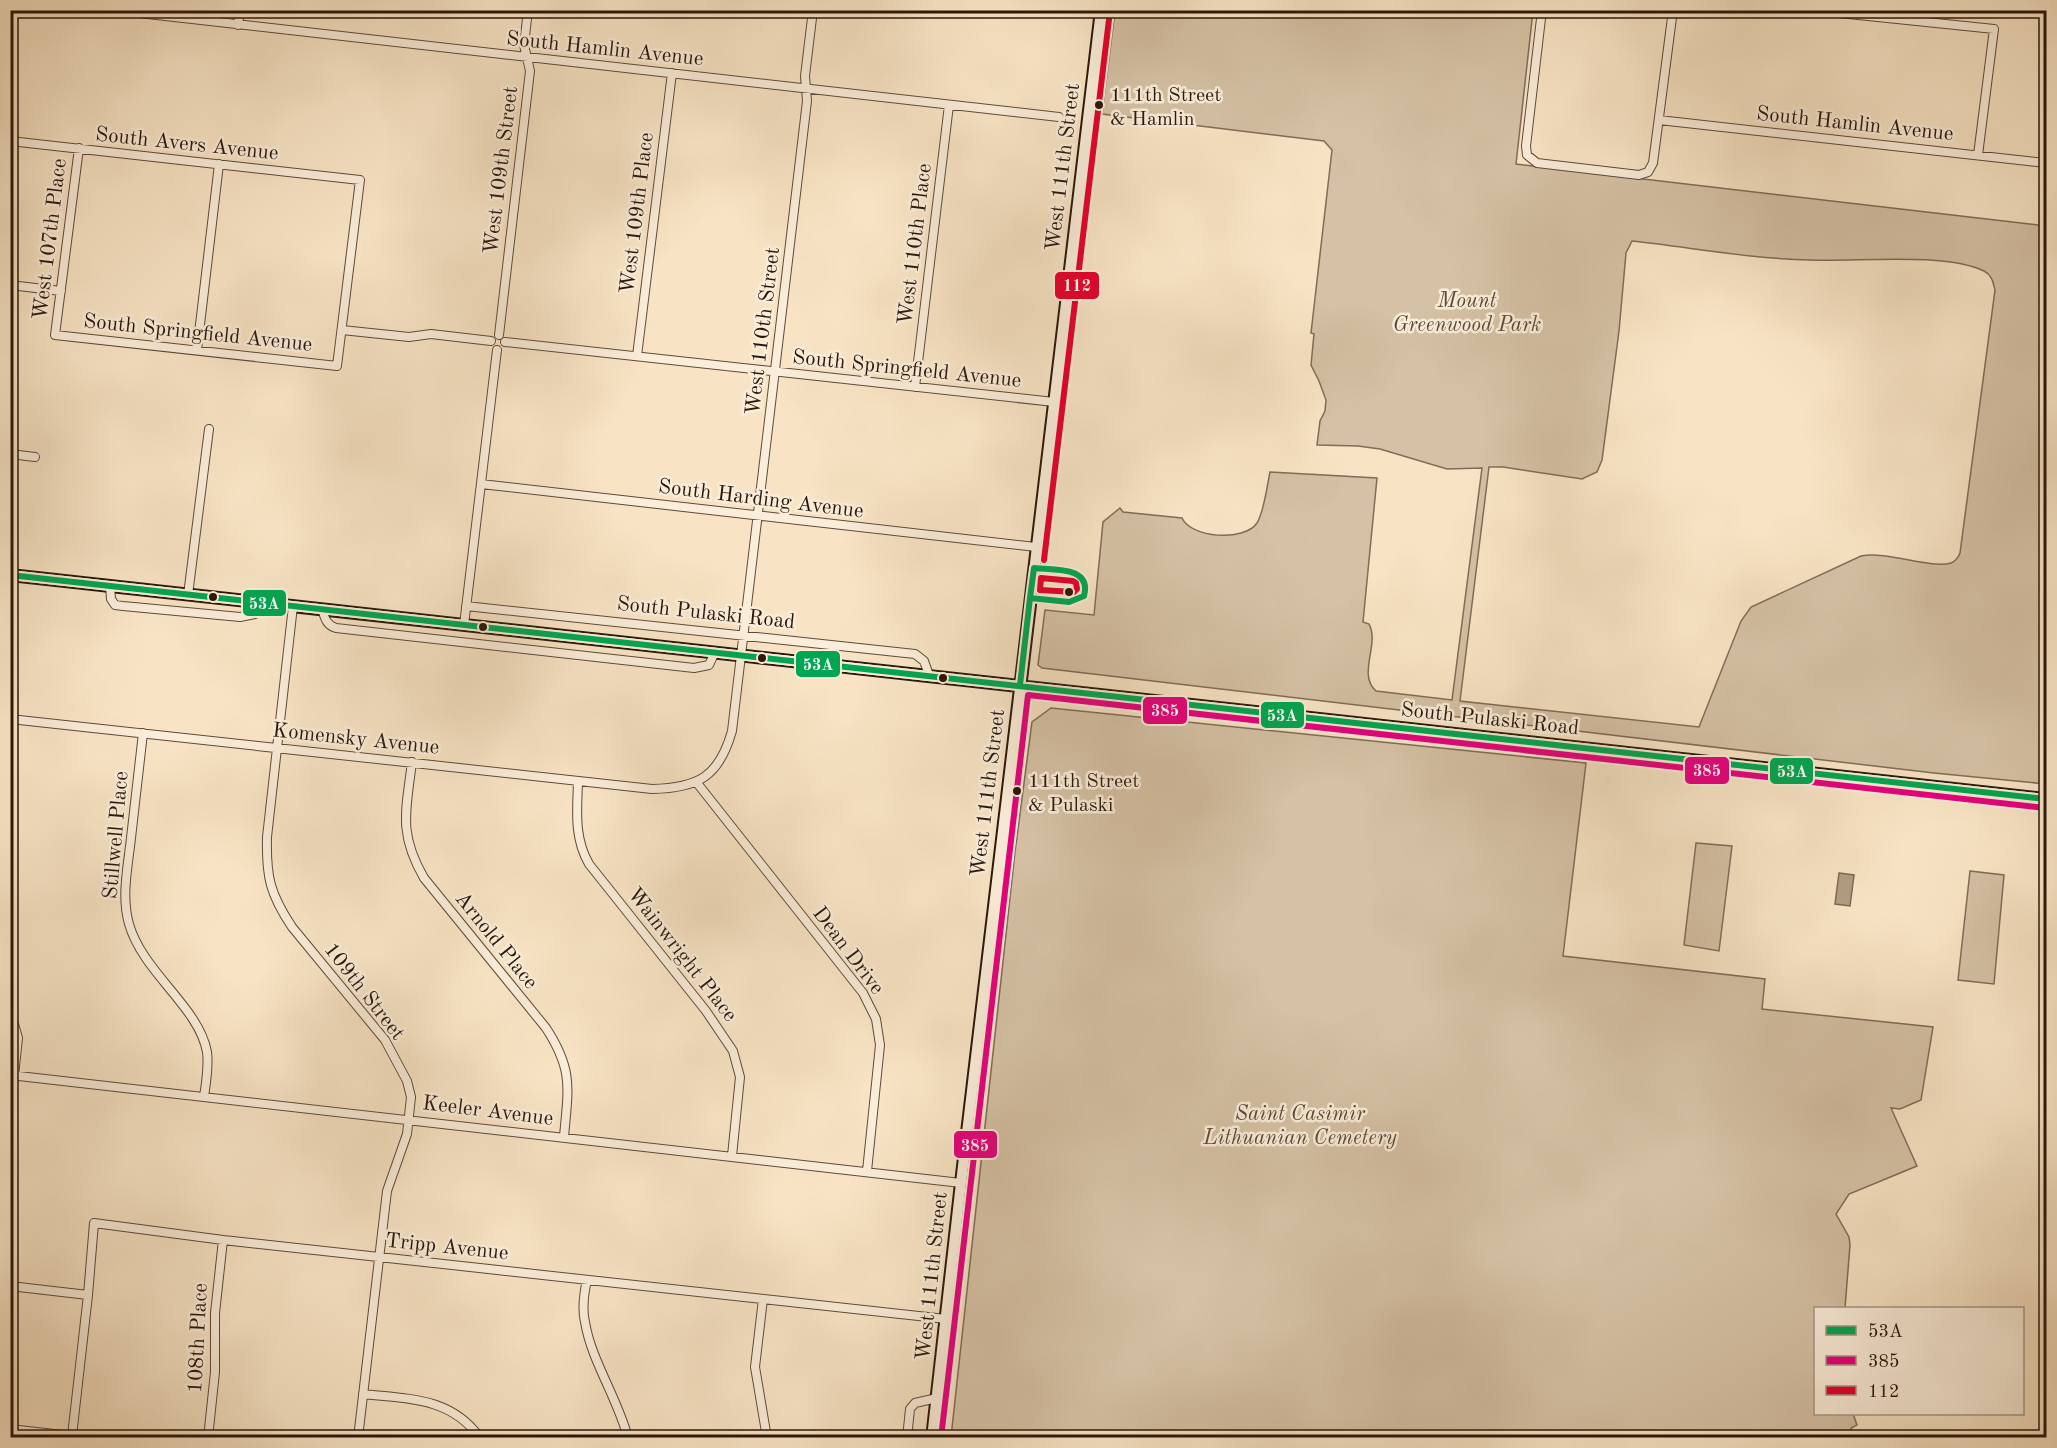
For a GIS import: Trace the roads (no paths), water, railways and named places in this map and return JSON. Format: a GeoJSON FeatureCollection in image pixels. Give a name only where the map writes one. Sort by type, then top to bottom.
{"type":"FeatureCollection","features":[{"type":"Feature","properties":{"kind":"main road","name":"West 111th Street"},"geometry":{"type":"LineString","coordinates":[[932,1437],[960,1183],[1101,10]]}},
{"type":"Feature","properties":{"kind":"main road","name":"South Pulaski Road"},"geometry":{"type":"LineString","coordinates":[[10,575],[2046,799]]}},
{"type":"Feature","properties":{"kind":"street","name":"South Hamlin Avenue"},"geometry":{"type":"LineString","coordinates":[[112,10],[1059,117]]}},
{"type":"Feature","properties":{"kind":"street"},"geometry":{"type":"LineString","coordinates":[[238,25],[240,10]]}},
{"type":"Feature","properties":{"kind":"street","name":"West 109th Street"},"geometry":{"type":"LineString","coordinates":[[499,335],[530,71],[524,45],[528,10]]}},
{"type":"Feature","properties":{"kind":"street","name":"West 110th Street"},"geometry":{"type":"LineString","coordinates":[[697,783],[712,771],[726,752],[732,731],[807,101],[805,76],[813,10]]}},
{"type":"Feature","properties":{"kind":"street"},"geometry":{"type":"LineString","coordinates":[[1542,10],[1526,146],[1529,158],[1537,164],[1639,175],[1648,172],[1653,163],[1672,10]]}},
{"type":"Feature","properties":{"kind":"street"},"geometry":{"type":"LineString","coordinates":[[1810,10],[1994,30],[1978,155]]}},
{"type":"Feature","properties":{"kind":"street","name":"West 109th Place"},"geometry":{"type":"LineString","coordinates":[[637,356],[672,74]]}},
{"type":"Feature","properties":{"kind":"street","name":"West 110th Place"},"geometry":{"type":"LineString","coordinates":[[915,387],[949,105]]}},
{"type":"Feature","properties":{"kind":"street","name":"South Hamlin Avenue"},"geometry":{"type":"LineString","coordinates":[[1659,120],[2046,163]]}},
{"type":"Feature","properties":{"kind":"street","name":"South Avers Avenue"},"geometry":{"type":"LineString","coordinates":[[10,141],[360,180],[342,330]]}},
{"type":"Feature","properties":{"kind":"street","name":"West 107th Place"},"geometry":{"type":"LineString","coordinates":[[56,335],[79,148]]}},
{"type":"Feature","properties":{"kind":"street"},"geometry":{"type":"LineString","coordinates":[[197,350],[219,164]]}},
{"type":"Feature","properties":{"kind":"street","name":"South Springfield Avenue"},"geometry":{"type":"LineString","coordinates":[[10,285],[61,291]]}},
{"type":"Feature","properties":{"kind":"street","name":"South Springfield Avenue"},"geometry":{"type":"LineString","coordinates":[[56,335],[337,366],[342,330],[409,337],[431,334],[490,340]]}},
{"type":"Feature","properties":{"kind":"street"},"geometry":{"type":"LineString","coordinates":[[495,335],[504,338],[505,342],[502,349],[497,350],[491,345],[490,340],[495,335]]}},
{"type":"Feature","properties":{"kind":"street","name":"South Springfield Avenue"},"geometry":{"type":"LineString","coordinates":[[505,342],[1054,402]]}},
{"type":"Feature","properties":{"kind":"street"},"geometry":{"type":"LineString","coordinates":[[464,625],[497,350]]}},
{"type":"Feature","properties":{"kind":"street"},"geometry":{"type":"LineString","coordinates":[[188,595],[209,429]]}},
{"type":"Feature","properties":{"kind":"street"},"geometry":{"type":"LineString","coordinates":[[10,454],[35,457]]}},
{"type":"Feature","properties":{"kind":"street","name":"South Harding Avenue"},"geometry":{"type":"LineString","coordinates":[[480,484],[1036,547]]}},
{"type":"Feature","properties":{"kind":"street"},"geometry":{"type":"LineString","coordinates":[[110,586],[111,599],[115,604],[123,606],[240,618],[255,614],[268,603]]}},
{"type":"Feature","properties":{"kind":"street","name":"109th Street"},"geometry":{"type":"LineString","coordinates":[[293,606],[267,837],[266,863],[270,885],[279,908],[292,927],[385,1040],[407,1081],[411,1097],[410,1119],[387,1191],[358,1437]]}},
{"type":"Feature","properties":{"kind":"street","name":"South Pulaski Road"},"geometry":{"type":"LineString","coordinates":[[466,606],[915,654],[927,666],[928,675]]}},
{"type":"Feature","properties":{"kind":"street","name":"South Pulaski Road"},"geometry":{"type":"LineString","coordinates":[[322,609],[326,621],[330,626],[336,628],[694,668],[709,665],[715,652]]}},
{"type":"Feature","properties":{"kind":"street","name":"Komensky Avenue"},"geometry":{"type":"LineString","coordinates":[[10,718],[578,782],[652,789],[674,789],[697,783]]}},
{"type":"Feature","properties":{"kind":"street","name":"Stillwell Place"},"geometry":{"type":"LineString","coordinates":[[143,733],[125,888],[128,921],[132,935],[148,963],[196,1024],[203,1037],[208,1063],[204,1097]]}},
{"type":"Feature","properties":{"kind":"street","name":"Arnold Place"},"geometry":{"type":"LineString","coordinates":[[412,762],[405,811],[407,836],[413,858],[424,878],[546,1028],[560,1049],[568,1087],[564,1137]]}},
{"type":"Feature","properties":{"kind":"street","name":"Wainwright Place"},"geometry":{"type":"LineString","coordinates":[[578,782],[576,825],[584,855],[589,864],[706,1011],[734,1050],[740,1077],[732,1156]]}},
{"type":"Feature","properties":{"kind":"street","name":"Dean Drive"},"geometry":{"type":"LineString","coordinates":[[697,783],[863,993],[876,1019],[879,1057],[867,1171]]}},
{"type":"Feature","properties":{"kind":"street"},"geometry":{"type":"LineString","coordinates":[[10,1010],[18,1038],[12,1076]]}},
{"type":"Feature","properties":{"kind":"street","name":"Keeler Avenue"},"geometry":{"type":"LineString","coordinates":[[12,1076],[410,1119],[960,1183]]}},
{"type":"Feature","properties":{"kind":"street","name":"Tripp Avenue"},"geometry":{"type":"LineString","coordinates":[[88,1295],[94,1223],[223,1240],[946,1320]]}},
{"type":"Feature","properties":{"kind":"street","name":"108th Place"},"geometry":{"type":"LineString","coordinates":[[208,1437],[215,1372],[215,1313],[223,1240]]}},
{"type":"Feature","properties":{"kind":"street"},"geometry":{"type":"LineString","coordinates":[[587,1280],[584,1313],[587,1335],[624,1421],[628,1437]]}},
{"type":"Feature","properties":{"kind":"street"},"geometry":{"type":"LineString","coordinates":[[10,1287],[88,1295],[72,1436],[10,1429]]}},
{"type":"Feature","properties":{"kind":"street"},"geometry":{"type":"LineString","coordinates":[[763,1299],[755,1367],[768,1437]]}},
{"type":"Feature","properties":{"kind":"street"},"geometry":{"type":"LineString","coordinates":[[363,1394],[437,1404],[465,1421],[480,1437]]}},
{"type":"Feature","properties":{"kind":"street"},"geometry":{"type":"LineString","coordinates":[[907,1437],[910,1409],[915,1403],[937,1398]]}},
{"type":"Feature","properties":{"kind":"place","name":"111th Street & Hamlin"},"geometry":{"type":"Point","coordinates":[1099,105]}},
{"type":"Feature","properties":{"kind":"place","name":"111th Street & Pulaski"},"geometry":{"type":"Point","coordinates":[1017,791]}},
{"type":"Feature","properties":{"kind":"park label","name":"Mount Greenwood Park"},"geometry":{"type":"Point","coordinates":[1467,312]}},
{"type":"Feature","properties":{"kind":"park label","name":"Saint Casimir Lithuanian Cemetery"},"geometry":{"type":"Point","coordinates":[1300,1125]}}]}
